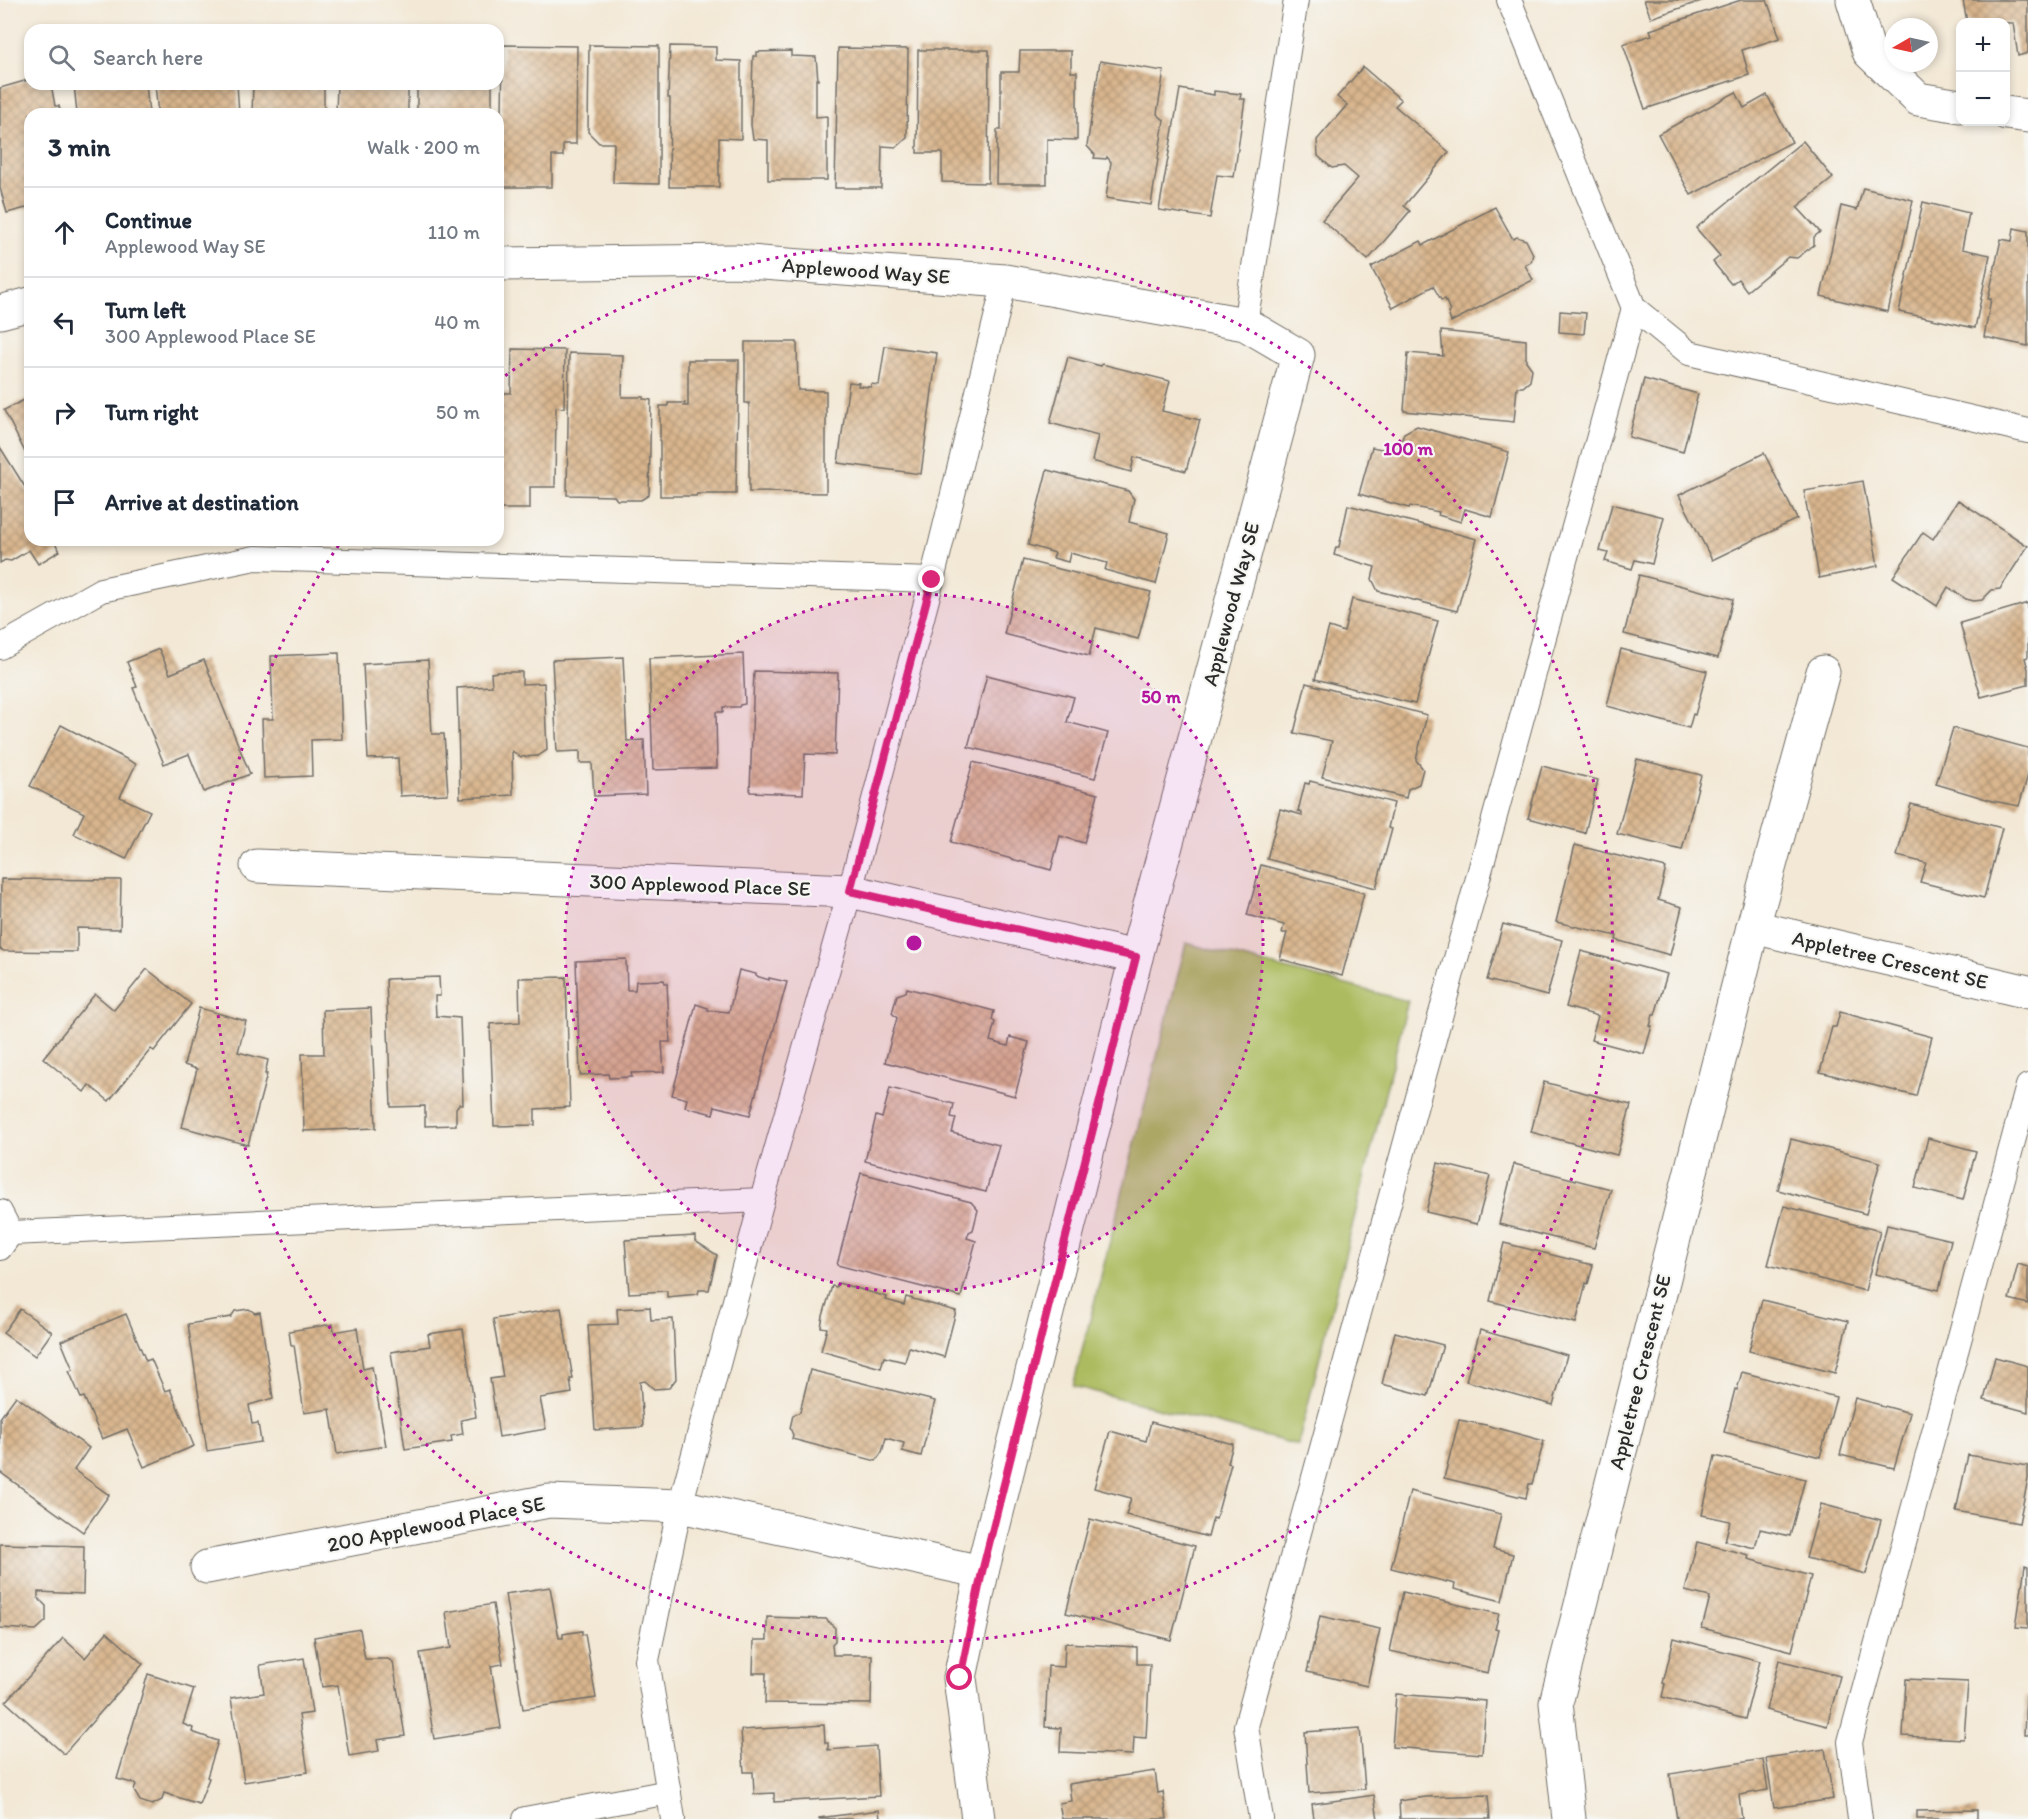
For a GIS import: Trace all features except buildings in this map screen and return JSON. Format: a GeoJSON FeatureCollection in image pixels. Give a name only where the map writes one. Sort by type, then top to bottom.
{"type":"FeatureCollection","features":[{"type":"Feature","properties":{"kind":"street"},"geometry":{"type":"LineString","coordinates":[[1853,0],[1869,52],[1918,99],[1956,105]]}},
{"type":"Feature","properties":{"kind":"street"},"geometry":{"type":"LineString","coordinates":[[2010,114],[2028,116]]}},
{"type":"Feature","properties":{"kind":"street","name":"Applewood Way SE"},"geometry":{"type":"LineString","coordinates":[[504,264],[735,261],[1005,281],[1245,324],[1298,355],[1136,957],[982,1572],[960,1678],[978,1819]]}},
{"type":"Feature","properties":{"kind":"street"},"geometry":{"type":"LineString","coordinates":[[0,312],[24,306]]}},
{"type":"Feature","properties":{"kind":"street","name":"Appletree Crescent SE"},"geometry":{"type":"LineString","coordinates":[[1569,1819],[1556,1703],[1753,927],[1823,672]]}},
{"type":"Feature","properties":{"kind":"street","name":"300 Applewood Place SE"},"geometry":{"type":"LineString","coordinates":[[257,866],[850,891],[1136,957]]}},
{"type":"Feature","properties":{"kind":"street","name":"Appletree Crescent SE"},"geometry":{"type":"LineString","coordinates":[[1753,927],[2028,992]]}},
{"type":"Feature","properties":{"kind":"street","name":"200 Applewood Place SE"},"geometry":{"type":"LineString","coordinates":[[207,1567],[549,1501],[680,1506],[982,1572]]}},
{"type":"Feature","properties":{"kind":"lane"},"geometry":{"type":"LineString","coordinates":[[1245,324],[1296,0]]}},
{"type":"Feature","properties":{"kind":"lane"},"geometry":{"type":"LineString","coordinates":[[1509,0],[1634,308],[1689,353],[2028,431]]}},
{"type":"Feature","properties":{"kind":"lane"},"geometry":{"type":"LineString","coordinates":[[674,1819],[647,1660],[680,1506],[762,1200],[850,891],[932,580],[1005,281]]}},
{"type":"Feature","properties":{"kind":"lane"},"geometry":{"type":"LineString","coordinates":[[1261,1819],[1246,1726],[1634,308]]}},
{"type":"Feature","properties":{"kind":"lane"},"geometry":{"type":"LineString","coordinates":[[0,647],[101,590],[255,558],[932,580]]}},
{"type":"Feature","properties":{"kind":"lane"},"geometry":{"type":"LineString","coordinates":[[1860,1819],[1850,1742],[2028,1086]]}},
{"type":"Feature","properties":{"kind":"lane"},"geometry":{"type":"LineString","coordinates":[[0,1212],[6,1240],[762,1200]]}},
{"type":"Feature","properties":{"kind":"lane"},"geometry":{"type":"LineString","coordinates":[[525,1819],[669,1792]]}},
{"type":"Feature","properties":{"kind":"green space"},"geometry":{"type":"Polygon","coordinates":[[[1186,943],[1408,1001],[1298,1445],[1073,1386],[1186,943]]]}},
{"type":"Feature","properties":{"kind":"route"},"geometry":{"type":"LineString","coordinates":[[932,580],[850,891],[1136,957],[982,1572],[960,1678]]}}]}
